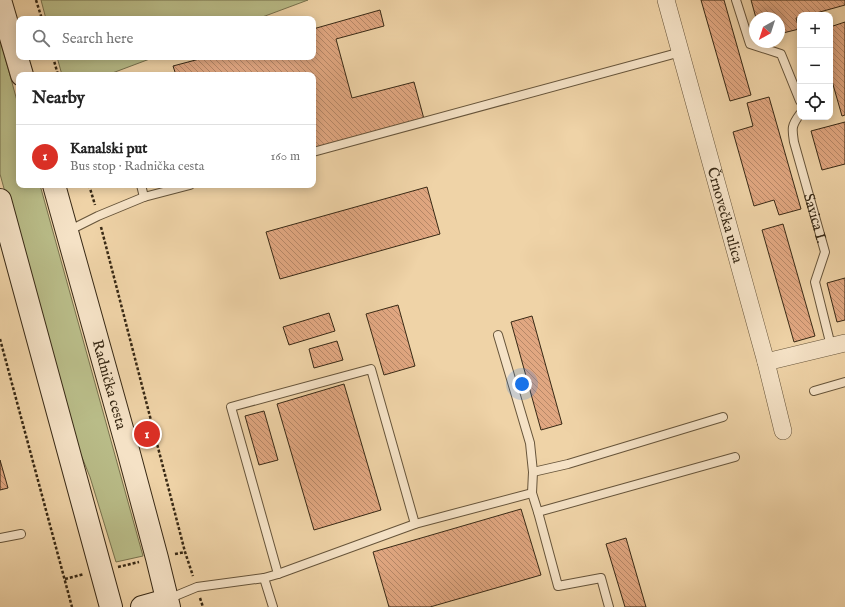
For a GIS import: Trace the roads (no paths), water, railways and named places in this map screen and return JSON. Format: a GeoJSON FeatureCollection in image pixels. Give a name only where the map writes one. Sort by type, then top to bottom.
{"type":"FeatureCollection","features":[{"type":"Feature","properties":{"kind":"main road"},"geometry":{"type":"LineString","coordinates":[[0,0],[16,55]]}},
{"type":"Feature","properties":{"kind":"main road"},"geometry":{"type":"LineString","coordinates":[[18,60],[21,72]]}},
{"type":"Feature","properties":{"kind":"main road","name":"Radnička cesta"},"geometry":{"type":"LineString","coordinates":[[55,188],[157,558],[168,603]]}},
{"type":"Feature","properties":{"kind":"main road"},"geometry":{"type":"LineString","coordinates":[[0,200],[111,607]]}},
{"type":"Feature","properties":{"kind":"main road"},"geometry":{"type":"LineString","coordinates":[[142,607],[168,603]]}},
{"type":"Feature","properties":{"kind":"street","name":"Črnovečka ulica"},"geometry":{"type":"LineString","coordinates":[[666,0],[766,362],[783,431]]}},
{"type":"Feature","properties":{"kind":"street","name":"Savica I."},"geometry":{"type":"LineString","coordinates":[[766,362],[838,345]]}},
{"type":"Feature","properties":{"kind":"lane"},"geometry":{"type":"LineString","coordinates":[[736,0],[750,44],[781,54],[797,94]]}},
{"type":"Feature","properties":{"kind":"lane"},"geometry":{"type":"LineString","coordinates":[[316,151],[681,52]]}},
{"type":"Feature","properties":{"kind":"lane","name":"Savica I."},"geometry":{"type":"LineString","coordinates":[[797,118],[792,130],[794,142],[825,252],[815,282],[838,345]]}},
{"type":"Feature","properties":{"kind":"lane"},"geometry":{"type":"LineString","coordinates":[[142,188],[144,198]]}},
{"type":"Feature","properties":{"kind":"lane"},"geometry":{"type":"LineString","coordinates":[[67,231],[98,216],[144,198],[179,188]]}},
{"type":"Feature","properties":{"kind":"lane"},"geometry":{"type":"LineString","coordinates":[[498,335],[530,443],[533,472],[532,493],[558,586],[601,578],[609,607]]}},
{"type":"Feature","properties":{"kind":"lane"},"geometry":{"type":"LineString","coordinates":[[278,574],[230,406],[371,369],[415,524]]}},
{"type":"Feature","properties":{"kind":"lane"},"geometry":{"type":"LineString","coordinates":[[814,391],[845,382]]}},
{"type":"Feature","properties":{"kind":"lane"},"geometry":{"type":"LineString","coordinates":[[533,472],[568,464],[723,417]]}},
{"type":"Feature","properties":{"kind":"lane"},"geometry":{"type":"LineString","coordinates":[[538,512],[735,456]]}},
{"type":"Feature","properties":{"kind":"lane"},"geometry":{"type":"LineString","coordinates":[[168,603],[197,587],[264,578],[415,524],[532,493]]}},
{"type":"Feature","properties":{"kind":"lane"},"geometry":{"type":"LineString","coordinates":[[0,538],[21,534]]}},
{"type":"Feature","properties":{"kind":"lane"},"geometry":{"type":"LineString","coordinates":[[264,578],[272,607]]}},
{"type":"Feature","properties":{"kind":"place","name":"Kanalski put"},"geometry":{"type":"Point","coordinates":[147,434]}}]}
